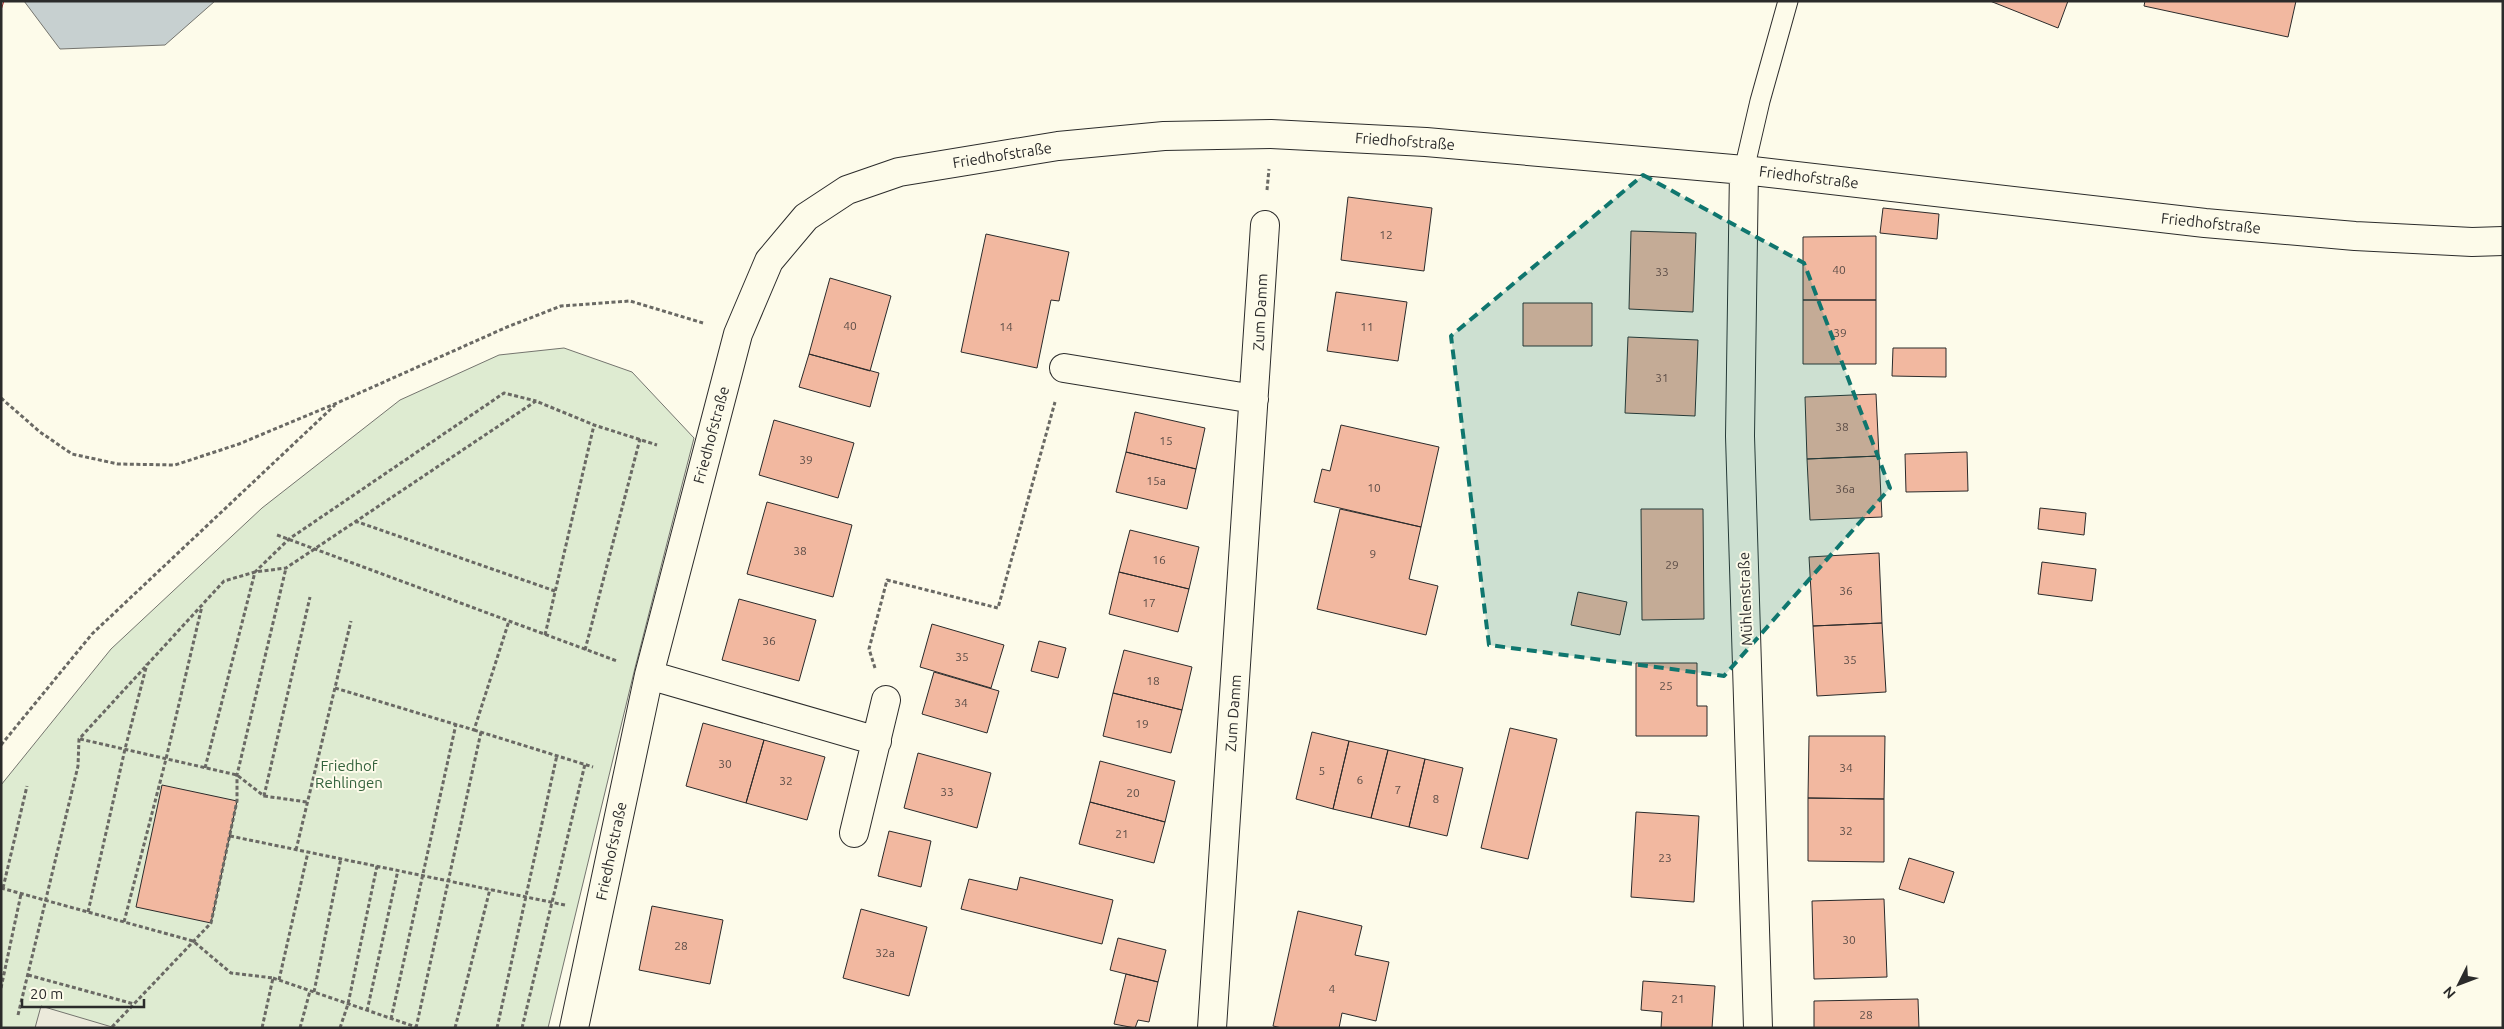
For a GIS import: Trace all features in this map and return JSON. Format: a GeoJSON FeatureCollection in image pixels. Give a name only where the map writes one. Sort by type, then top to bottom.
{"type":"FeatureCollection","features":[{"type":"Feature","properties":{"kind":"street","name":"Friedhofstraße"},"geometry":{"type":"LineString","coordinates":[[574,1028],[649,675],[738,334],[769,261],[806,217],[847,190],[899,172],[1058,146],[1164,136],[1271,134],[1426,142],[1744,170],[2205,223],[2355,236],[2472,242],[2503,241]]}},
{"type":"Feature","properties":{"kind":"street","name":"Mühlenstraße"},"geometry":{"type":"LineString","coordinates":[[1744,170],[1740,436],[1758,1028]]}},
{"type":"Feature","properties":{"kind":"street","name":"Zum Damm"},"geometry":{"type":"LineString","coordinates":[[1212,1028],[1265,225]]}},
{"type":"Feature","properties":{"kind":"street"},"geometry":{"type":"LineString","coordinates":[[1064,368],[1254,399]]}},
{"type":"Feature","properties":{"kind":"street"},"geometry":{"type":"LineString","coordinates":[[649,675],[877,740]]}},
{"type":"Feature","properties":{"kind":"street"},"geometry":{"type":"LineString","coordinates":[[854,834],[886,700]]}},
{"type":"Feature","properties":{"kind":"lane"},"geometry":{"type":"LineString","coordinates":[[1744,170],[1760,101],[1788,1]]}},
{"type":"Feature","properties":{"kind":"path"},"geometry":{"type":"LineString","coordinates":[[1265,225],[1271,134]]}},
{"type":"Feature","properties":{"kind":"path"},"geometry":{"type":"LineString","coordinates":[[1,398],[40,432],[72,454],[118,464],[175,465],[239,444],[337,403],[507,327],[561,306],[630,301],[738,334]]}},
{"type":"Feature","properties":{"kind":"path"},"geometry":{"type":"LineString","coordinates":[[886,700],[869,649],[887,580],[998,608],[1064,368]]}},
{"type":"Feature","properties":{"kind":"path"},"geometry":{"type":"LineString","coordinates":[[205,768],[255,572],[289,539],[504,393],[536,401],[594,425],[657,445]]}},
{"type":"Feature","properties":{"kind":"path"},"geometry":{"type":"LineString","coordinates":[[18,1015],[78,766],[79,739],[224,581],[255,572],[286,568],[313,548],[536,401]]}},
{"type":"Feature","properties":{"kind":"path"},"geometry":{"type":"LineString","coordinates":[[1,745],[92,634],[337,403]]}},
{"type":"Feature","properties":{"kind":"path"},"geometry":{"type":"LineString","coordinates":[[545,635],[594,425]]}},
{"type":"Feature","properties":{"kind":"path"},"geometry":{"type":"LineString","coordinates":[[585,650],[640,439]]}},
{"type":"Feature","properties":{"kind":"path"},"geometry":{"type":"LineString","coordinates":[[355,521],[555,591]]}},
{"type":"Feature","properties":{"kind":"path"},"geometry":{"type":"LineString","coordinates":[[278,535],[649,675]]}},
{"type":"Feature","properties":{"kind":"path"},"geometry":{"type":"LineString","coordinates":[[112,1027],[211,923],[237,801],[237,775],[286,568]]}},
{"type":"Feature","properties":{"kind":"path"},"geometry":{"type":"LineString","coordinates":[[264,796],[310,597]]}},
{"type":"Feature","properties":{"kind":"path"},"geometry":{"type":"LineString","coordinates":[[124,922],[166,759],[202,605]]}},
{"type":"Feature","properties":{"kind":"path"},"geometry":{"type":"LineString","coordinates":[[296,850],[351,621]]}},
{"type":"Feature","properties":{"kind":"path"},"geometry":{"type":"LineString","coordinates":[[474,730],[509,621]]}},
{"type":"Feature","properties":{"kind":"path"},"geometry":{"type":"LineString","coordinates":[[88,912],[125,749],[147,664]]}},
{"type":"Feature","properties":{"kind":"path"},"geometry":{"type":"LineString","coordinates":[[335,688],[602,769]]}},
{"type":"Feature","properties":{"kind":"path"},"geometry":{"type":"LineString","coordinates":[[391,1019],[456,724]]}},
{"type":"Feature","properties":{"kind":"path"},"geometry":{"type":"LineString","coordinates":[[27,786],[2,888],[192,941],[232,973],[273,978],[416,1028],[481,732]]}},
{"type":"Feature","properties":{"kind":"path"},"geometry":{"type":"LineString","coordinates":[[79,739],[237,775],[264,796],[307,802]]}},
{"type":"Feature","properties":{"kind":"path"},"geometry":{"type":"LineString","coordinates":[[497,1028],[557,755]]}},
{"type":"Feature","properties":{"kind":"path"},"geometry":{"type":"LineString","coordinates":[[522,1028],[585,764]]}},
{"type":"Feature","properties":{"kind":"path"},"geometry":{"type":"LineString","coordinates":[[230,836],[598,912]]}},
{"type":"Feature","properties":{"kind":"path"},"geometry":{"type":"LineString","coordinates":[[279,980],[308,852]]}},
{"type":"Feature","properties":{"kind":"path"},"geometry":{"type":"LineString","coordinates":[[300,1028],[312,992],[341,858]]}},
{"type":"Feature","properties":{"kind":"path"},"geometry":{"type":"LineString","coordinates":[[340,1028],[348,1004],[377,866]]}},
{"type":"Feature","properties":{"kind":"path"},"geometry":{"type":"LineString","coordinates":[[367,1011],[398,870]]}},
{"type":"Feature","properties":{"kind":"path"},"geometry":{"type":"LineString","coordinates":[[455,1028],[490,889]]}},
{"type":"Feature","properties":{"kind":"path"},"geometry":{"type":"LineString","coordinates":[[1,988],[21,894]]}},
{"type":"Feature","properties":{"kind":"path"},"geometry":{"type":"LineString","coordinates":[[28,975],[134,1004]]}},
{"type":"Feature","properties":{"kind":"path"},"geometry":{"type":"LineString","coordinates":[[262,1028],[273,978]]}},
{"type":"Feature","properties":{"kind":"highlighted area"},"geometry":{"type":"Polygon","coordinates":[[[1643,175],[1804,263],[1890,488],[1724,676],[1489,645],[1451,336],[1643,175]]]}},
{"type":"Feature","properties":{"kind":"green space","name":"Friedhof Rehlingen"},"geometry":{"type":"Polygon","coordinates":[[[564,348],[632,372],[694,438],[635,668],[548,1028],[1,1028],[1,785],[111,649],[262,508],[400,400],[499,355],[564,348]]]}},
{"type":"Feature","properties":{"kind":"shaded area"},"geometry":{"type":"Polygon","coordinates":[[[24,1],[215,1],[165,45],[60,49],[24,1]]]}},
{"type":"Feature","properties":{"kind":"shaded area"},"geometry":{"type":"Polygon","coordinates":[[[41,1006],[112,1027],[114,1028],[35,1028],[41,1006]]]}},
{"type":"Feature","properties":{"kind":"building"},"geometry":{"type":"Polygon","coordinates":[[[1990,1],[2068,1],[2058,28],[1990,1]]]}},
{"type":"Feature","properties":{"kind":"building"},"geometry":{"type":"Polygon","coordinates":[[[2145,1],[2296,1],[2288,37],[2144,6],[2145,1]]]}},
{"type":"Feature","properties":{"kind":"building"},"geometry":{"type":"Polygon","coordinates":[[[1348,197],[1432,208],[1424,271],[1341,260],[1348,197]]]}},
{"type":"Feature","properties":{"kind":"building"},"geometry":{"type":"Polygon","coordinates":[[[1883,208],[1939,214],[1937,239],[1880,233],[1883,208]]]}},
{"type":"Feature","properties":{"kind":"building"},"geometry":{"type":"Polygon","coordinates":[[[1631,231],[1696,233],[1693,312],[1629,309],[1631,231]]]}},
{"type":"Feature","properties":{"kind":"building"},"geometry":{"type":"Polygon","coordinates":[[[986,234],[1069,252],[1059,301],[1051,300],[1037,368],[961,352],[986,234]]]}},
{"type":"Feature","properties":{"kind":"building"},"geometry":{"type":"Polygon","coordinates":[[[1876,236],[1876,300],[1803,300],[1803,237],[1876,236]]]}},
{"type":"Feature","properties":{"kind":"building"},"geometry":{"type":"Polygon","coordinates":[[[830,278],[891,296],[870,371],[809,354],[830,278]]]}},
{"type":"Feature","properties":{"kind":"building"},"geometry":{"type":"Polygon","coordinates":[[[1336,292],[1407,302],[1398,361],[1327,351],[1336,292]]]}},
{"type":"Feature","properties":{"kind":"building"},"geometry":{"type":"Polygon","coordinates":[[[1803,300],[1876,300],[1876,364],[1803,364],[1803,300]]]}},
{"type":"Feature","properties":{"kind":"building"},"geometry":{"type":"Polygon","coordinates":[[[1523,303],[1592,303],[1592,346],[1523,346],[1523,303]]]}},
{"type":"Feature","properties":{"kind":"building"},"geometry":{"type":"Polygon","coordinates":[[[1628,337],[1698,340],[1695,416],[1625,413],[1628,337]]]}},
{"type":"Feature","properties":{"kind":"building"},"geometry":{"type":"Polygon","coordinates":[[[1893,348],[1946,348],[1946,377],[1892,376],[1893,348]]]}},
{"type":"Feature","properties":{"kind":"building"},"geometry":{"type":"Polygon","coordinates":[[[809,354],[879,373],[870,407],[799,387],[809,354]]]}},
{"type":"Feature","properties":{"kind":"building"},"geometry":{"type":"Polygon","coordinates":[[[1876,394],[1879,456],[1807,459],[1805,397],[1876,394]]]}},
{"type":"Feature","properties":{"kind":"building"},"geometry":{"type":"Polygon","coordinates":[[[1135,412],[1205,428],[1196,469],[1126,452],[1135,412]]]}},
{"type":"Feature","properties":{"kind":"building"},"geometry":{"type":"Polygon","coordinates":[[[774,420],[854,443],[838,498],[759,475],[774,420]]]}},
{"type":"Feature","properties":{"kind":"building"},"geometry":{"type":"Polygon","coordinates":[[[1341,425],[1439,447],[1421,527],[1314,502],[1322,469],[1330,471],[1341,425]]]}},
{"type":"Feature","properties":{"kind":"building"},"geometry":{"type":"Polygon","coordinates":[[[1126,452],[1196,469],[1187,509],[1116,492],[1126,452]]]}},
{"type":"Feature","properties":{"kind":"building"},"geometry":{"type":"Polygon","coordinates":[[[1967,452],[1968,491],[1906,492],[1905,454],[1967,452]]]}},
{"type":"Feature","properties":{"kind":"building"},"geometry":{"type":"Polygon","coordinates":[[[1879,456],[1882,517],[1810,520],[1807,459],[1879,456]]]}},
{"type":"Feature","properties":{"kind":"building"},"geometry":{"type":"Polygon","coordinates":[[[767,502],[852,525],[833,597],[747,574],[767,502]]]}},
{"type":"Feature","properties":{"kind":"building"},"geometry":{"type":"Polygon","coordinates":[[[2040,508],[2086,513],[2084,535],[2038,529],[2040,508]]]}},
{"type":"Feature","properties":{"kind":"building"},"geometry":{"type":"Polygon","coordinates":[[[1340,509],[1421,527],[1409,579],[1438,586],[1426,635],[1317,609],[1340,509]]]}},
{"type":"Feature","properties":{"kind":"building"},"geometry":{"type":"Polygon","coordinates":[[[1641,509],[1703,509],[1704,619],[1642,620],[1641,509]]]}},
{"type":"Feature","properties":{"kind":"building"},"geometry":{"type":"Polygon","coordinates":[[[1130,530],[1199,547],[1189,589],[1119,572],[1130,530]]]}},
{"type":"Feature","properties":{"kind":"building"},"geometry":{"type":"Polygon","coordinates":[[[1879,553],[1882,623],[1813,626],[1809,557],[1879,553]]]}},
{"type":"Feature","properties":{"kind":"building"},"geometry":{"type":"Polygon","coordinates":[[[2042,562],[2096,569],[2092,601],[2038,594],[2042,562]]]}},
{"type":"Feature","properties":{"kind":"building"},"geometry":{"type":"Polygon","coordinates":[[[1119,572],[1189,589],[1178,632],[1109,614],[1119,572]]]}},
{"type":"Feature","properties":{"kind":"building"},"geometry":{"type":"Polygon","coordinates":[[[1578,592],[1627,602],[1620,635],[1571,625],[1578,592]]]}},
{"type":"Feature","properties":{"kind":"building"},"geometry":{"type":"Polygon","coordinates":[[[739,599],[816,620],[799,681],[722,660],[739,599]]]}},
{"type":"Feature","properties":{"kind":"building"},"geometry":{"type":"Polygon","coordinates":[[[1882,623],[1886,692],[1817,696],[1813,626],[1882,623]]]}},
{"type":"Feature","properties":{"kind":"building"},"geometry":{"type":"Polygon","coordinates":[[[932,624],[1004,645],[991,688],[920,667],[932,624]]]}},
{"type":"Feature","properties":{"kind":"building"},"geometry":{"type":"Polygon","coordinates":[[[1039,641],[1066,648],[1058,678],[1031,671],[1039,641]]]}},
{"type":"Feature","properties":{"kind":"building"},"geometry":{"type":"Polygon","coordinates":[[[1124,650],[1192,667],[1182,710],[1113,693],[1124,650]]]}},
{"type":"Feature","properties":{"kind":"building"},"geometry":{"type":"Polygon","coordinates":[[[1636,663],[1697,663],[1697,706],[1707,706],[1707,736],[1636,736],[1636,663]]]}},
{"type":"Feature","properties":{"kind":"building"},"geometry":{"type":"Polygon","coordinates":[[[934,672],[999,691],[987,733],[922,714],[934,672]]]}},
{"type":"Feature","properties":{"kind":"building"},"geometry":{"type":"Polygon","coordinates":[[[1113,693],[1182,710],[1171,753],[1103,736],[1113,693]]]}},
{"type":"Feature","properties":{"kind":"building"},"geometry":{"type":"Polygon","coordinates":[[[703,723],[764,740],[746,803],[686,786],[703,723]]]}},
{"type":"Feature","properties":{"kind":"building"},"geometry":{"type":"Polygon","coordinates":[[[1510,728],[1557,739],[1528,859],[1481,848],[1510,728]]]}},
{"type":"Feature","properties":{"kind":"building"},"geometry":{"type":"Polygon","coordinates":[[[1312,732],[1349,741],[1333,809],[1296,799],[1312,732]]]}},
{"type":"Feature","properties":{"kind":"building"},"geometry":{"type":"Polygon","coordinates":[[[1809,736],[1885,736],[1884,799],[1808,798],[1809,736]]]}},
{"type":"Feature","properties":{"kind":"building"},"geometry":{"type":"Polygon","coordinates":[[[764,740],[825,757],[807,820],[746,803],[764,740]]]}},
{"type":"Feature","properties":{"kind":"building"},"geometry":{"type":"Polygon","coordinates":[[[1349,741],[1388,750],[1371,818],[1333,809],[1349,741]]]}},
{"type":"Feature","properties":{"kind":"building"},"geometry":{"type":"Polygon","coordinates":[[[1388,750],[1425,759],[1409,827],[1371,818],[1388,750]]]}},
{"type":"Feature","properties":{"kind":"building"},"geometry":{"type":"Polygon","coordinates":[[[918,753],[991,773],[977,828],[904,808],[918,753]]]}},
{"type":"Feature","properties":{"kind":"building"},"geometry":{"type":"Polygon","coordinates":[[[1425,759],[1463,768],[1447,836],[1409,827],[1425,759]]]}},
{"type":"Feature","properties":{"kind":"building"},"geometry":{"type":"Polygon","coordinates":[[[1100,761],[1175,781],[1165,822],[1090,802],[1100,761]]]}},
{"type":"Feature","properties":{"kind":"building"},"geometry":{"type":"Polygon","coordinates":[[[162,785],[237,801],[211,923],[136,907],[162,785]]]}},
{"type":"Feature","properties":{"kind":"building"},"geometry":{"type":"Polygon","coordinates":[[[1808,798],[1884,799],[1884,862],[1808,861],[1808,798]]]}},
{"type":"Feature","properties":{"kind":"building"},"geometry":{"type":"Polygon","coordinates":[[[1090,802],[1165,822],[1154,863],[1079,844],[1090,802]]]}},
{"type":"Feature","properties":{"kind":"building"},"geometry":{"type":"Polygon","coordinates":[[[1636,812],[1699,816],[1694,902],[1631,897],[1636,812]]]}},
{"type":"Feature","properties":{"kind":"building"},"geometry":{"type":"Polygon","coordinates":[[[889,831],[931,841],[921,887],[878,876],[889,831]]]}},
{"type":"Feature","properties":{"kind":"building"},"geometry":{"type":"Polygon","coordinates":[[[1909,858],[1954,872],[1944,903],[1899,889],[1909,858]]]}},
{"type":"Feature","properties":{"kind":"building"},"geometry":{"type":"Polygon","coordinates":[[[1020,877],[1113,900],[1102,944],[961,909],[969,879],[1017,890],[1020,877]]]}},
{"type":"Feature","properties":{"kind":"building"},"geometry":{"type":"Polygon","coordinates":[[[1884,899],[1887,977],[1814,979],[1812,901],[1884,899]]]}},
{"type":"Feature","properties":{"kind":"building"},"geometry":{"type":"Polygon","coordinates":[[[652,906],[723,920],[710,984],[639,970],[652,906]]]}},
{"type":"Feature","properties":{"kind":"building"},"geometry":{"type":"Polygon","coordinates":[[[861,909],[927,927],[909,996],[843,978],[861,909]]]}},
{"type":"Feature","properties":{"kind":"building"},"geometry":{"type":"Polygon","coordinates":[[[1298,911],[1362,926],[1355,955],[1389,962],[1376,1021],[1342,1013],[1339,1028],[1282,1028],[1273,1026],[1298,911]]]}},
{"type":"Feature","properties":{"kind":"building"},"geometry":{"type":"Polygon","coordinates":[[[1118,938],[1166,950],[1158,982],[1110,970],[1118,938]]]}},
{"type":"Feature","properties":{"kind":"building"},"geometry":{"type":"Polygon","coordinates":[[[1126,974],[1158,982],[1149,1022],[1138,1020],[1135,1028],[1114,1024],[1126,974]]]}},
{"type":"Feature","properties":{"kind":"building"},"geometry":{"type":"Polygon","coordinates":[[[1643,981],[1715,986],[1712,1028],[1661,1028],[1662,1012],[1641,1010],[1643,981]]]}},
{"type":"Feature","properties":{"kind":"building"},"geometry":{"type":"Polygon","coordinates":[[[1918,999],[1919,1028],[1814,1028],[1814,1001],[1918,999]]]}},
{"type":"Feature","properties":{"kind":"power"},"geometry":{"type":"LineString","coordinates":[[1,10],[4,1]]}}]}
